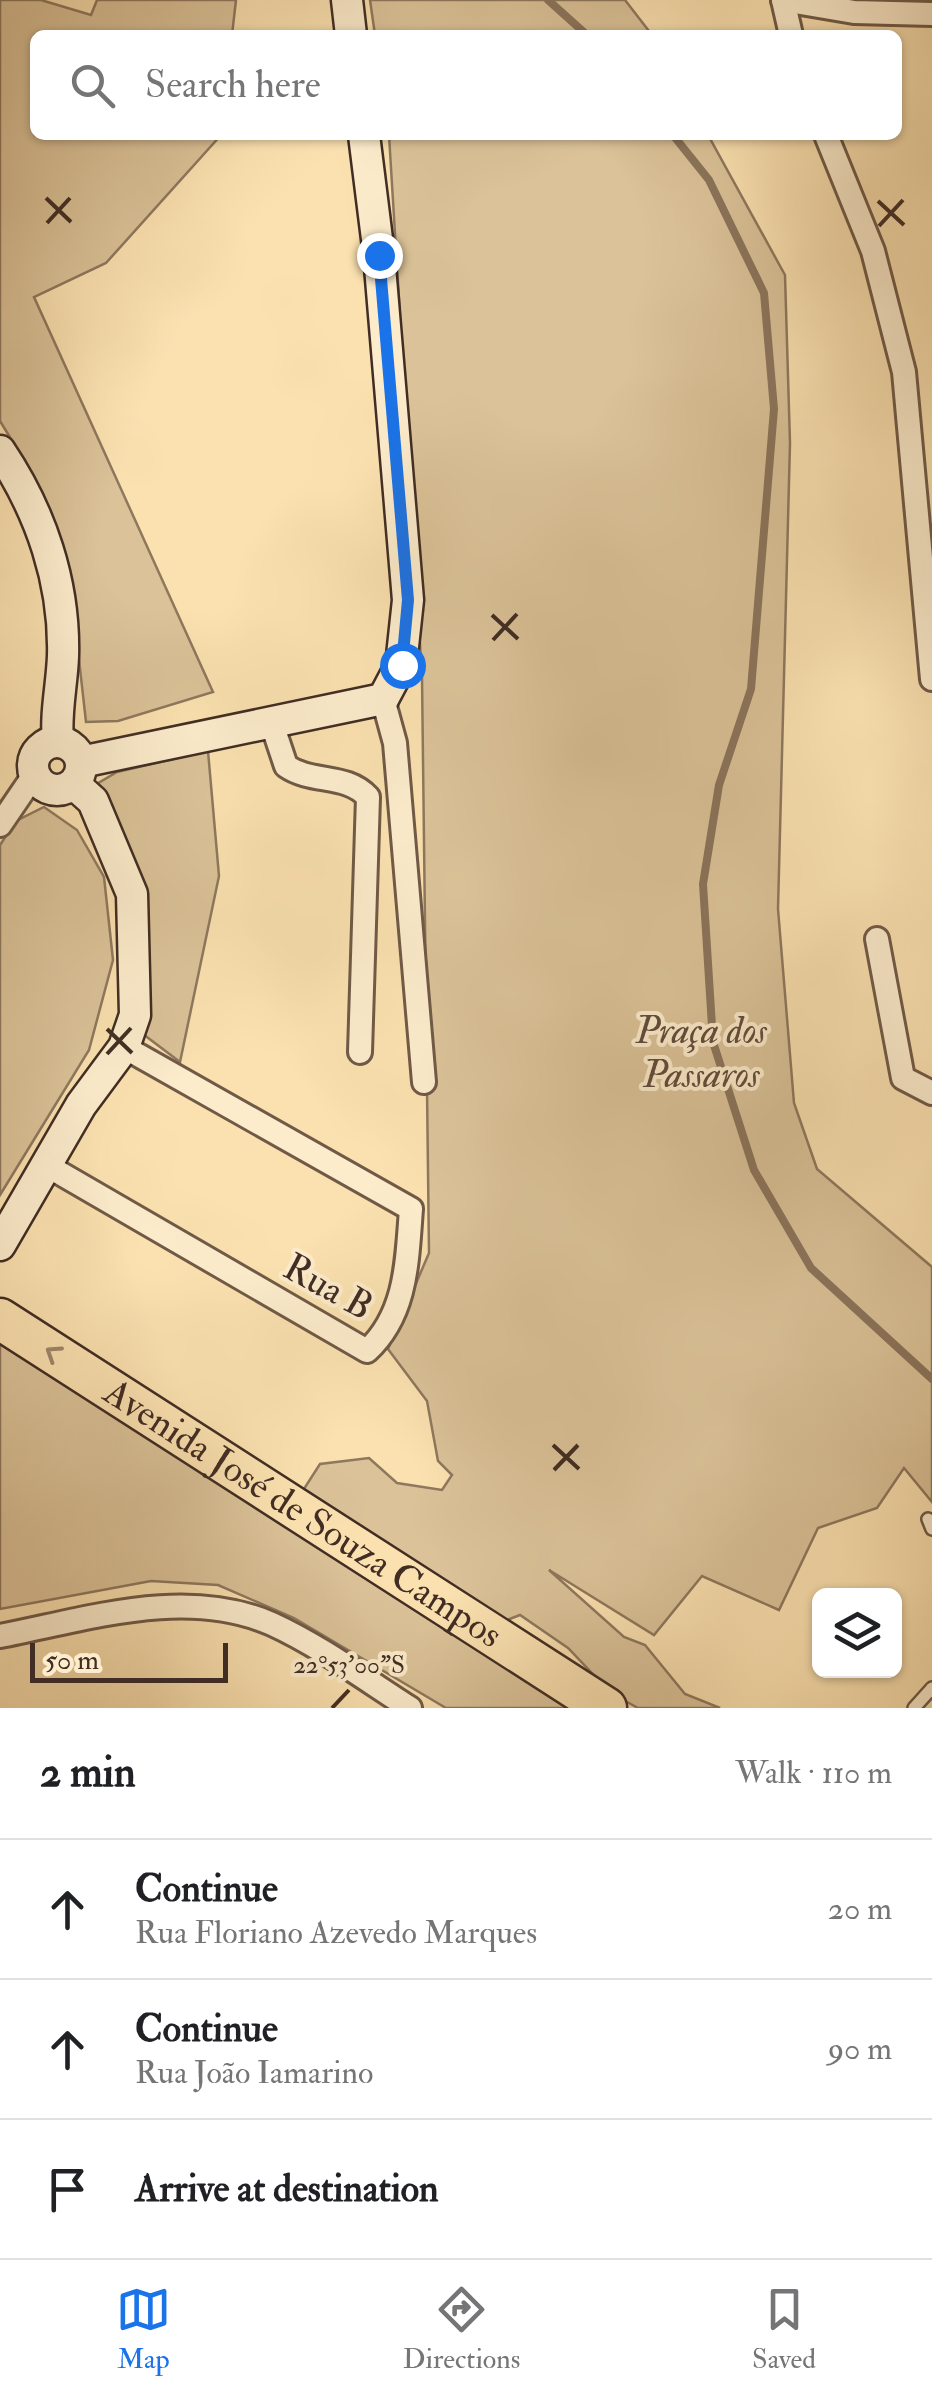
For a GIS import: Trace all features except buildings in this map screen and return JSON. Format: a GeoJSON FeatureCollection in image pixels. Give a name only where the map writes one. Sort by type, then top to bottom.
{"type":"FeatureCollection","features":[{"type":"Feature","properties":{"kind":"highway","name":"Avenida José de Souza Campos"},"geometry":{"type":"LineString","coordinates":[[0,1319],[606,1708]]}},
{"type":"Feature","properties":{"kind":"main road"},"geometry":{"type":"LineString","coordinates":[[347,0],[350,30]]}},
{"type":"Feature","properties":{"kind":"main road"},"geometry":{"type":"LineString","coordinates":[[71,763],[51,790],[34,775],[37,752],[71,763],[383,699],[402,665],[408,600],[379,255],[365,140]]}},
{"type":"Feature","properties":{"kind":"main road"},"geometry":{"type":"LineString","coordinates":[[0,451],[38,520],[58,580],[71,763],[93,801],[132,894],[135,1015],[124,1047],[81,1105],[0,1245]]}},
{"type":"Feature","properties":{"kind":"street"},"geometry":{"type":"LineString","coordinates":[[790,30],[783,0],[854,12],[932,14]]}},
{"type":"Feature","properties":{"kind":"street"},"geometry":{"type":"LineString","coordinates":[[828,140],[878,266],[904,372],[932,679]]}},
{"type":"Feature","properties":{"kind":"street"},"geometry":{"type":"LineString","coordinates":[[383,699],[396,743],[424,1082]]}},
{"type":"Feature","properties":{"kind":"street"},"geometry":{"type":"LineString","coordinates":[[271,722],[286,766],[311,779],[347,782],[368,797],[360,1052]]}},
{"type":"Feature","properties":{"kind":"street"},"geometry":{"type":"LineString","coordinates":[[3,817],[34,775]]}},
{"type":"Feature","properties":{"kind":"street"},"geometry":{"type":"LineString","coordinates":[[877,940],[904,1078],[932,1093]]}},
{"type":"Feature","properties":{"kind":"street","name":"Rua B"},"geometry":{"type":"LineString","coordinates":[[46,1165],[367,1351],[382,1338],[394,1317],[406,1272],[411,1209],[124,1047]]}},
{"type":"Feature","properties":{"kind":"street"},"geometry":{"type":"LineString","coordinates":[[0,1636],[164,1605],[224,1608],[272,1624],[410,1708]]}},
{"type":"Feature","properties":{"kind":"lane"},"geometry":{"type":"LineString","coordinates":[[914,1708],[932,1688]]}},
{"type":"Feature","properties":{"kind":"green space"},"geometry":{"type":"Polygon","coordinates":[[[0,0],[41,0],[91,15],[97,0],[236,0],[233,30],[30,30],[30,140],[217,140],[106,263],[34,297],[213,692],[118,721],[86,722],[69,571],[30,470],[0,421],[0,0]]]}},
{"type":"Feature","properties":{"kind":"green space"},"geometry":{"type":"Polygon","coordinates":[[[370,0],[625,0],[648,30],[374,30],[370,0]]]}},
{"type":"Feature","properties":{"kind":"green space","name":"Praça dos Passaros"},"geometry":{"type":"Polygon","coordinates":[[[389,140],[711,140],[785,275],[790,443],[778,909],[794,1103],[817,1169],[932,1267],[932,1502],[904,1468],[877,1508],[818,1528],[779,1610],[702,1576],[654,1635],[549,1570],[624,1637],[645,1645],[685,1694],[720,1708],[638,1708],[611,1693],[568,1648],[520,1615],[502,1622],[300,1495],[320,1464],[369,1458],[397,1483],[442,1490],[452,1475],[438,1461],[427,1401],[388,1349],[429,1253],[422,677],[389,140]]]}},
{"type":"Feature","properties":{"kind":"green space"},"geometry":{"type":"Polygon","coordinates":[[[208,751],[219,876],[180,1062],[143,1034],[139,890],[95,785],[117,772],[208,751]]]}},
{"type":"Feature","properties":{"kind":"green space"},"geometry":{"type":"Polygon","coordinates":[[[44,807],[77,830],[104,877],[113,960],[89,1050],[0,1195],[0,845],[16,821],[44,807]]]}},
{"type":"Feature","properties":{"kind":"green space"},"geometry":{"type":"Polygon","coordinates":[[[0,1341],[567,1708],[446,1708],[294,1618],[218,1585],[151,1581],[0,1609],[0,1341]]]}},
{"type":"Feature","properties":{"kind":"waterway"},"geometry":{"type":"LineString","coordinates":[[548,0],[581,30]]}},
{"type":"Feature","properties":{"kind":"waterway"},"geometry":{"type":"LineString","coordinates":[[677,140],[709,180],[764,293],[774,409],[751,689],[719,785],[703,884],[713,1042],[754,1170],[811,1268],[932,1379]]}},
{"type":"Feature","properties":{"kind":"route"},"geometry":{"type":"LineString","coordinates":[[379,255],[408,600],[402,665]]}}]}
